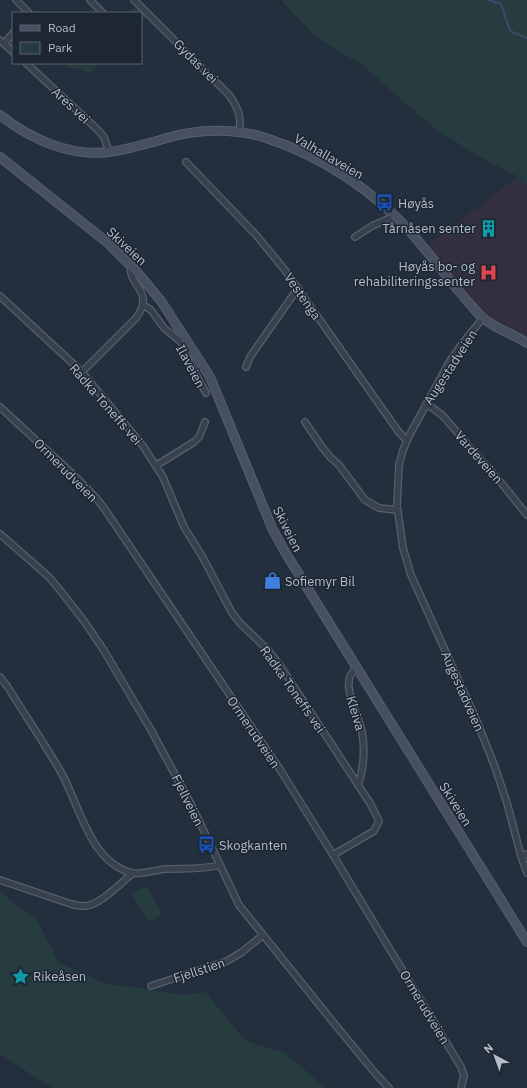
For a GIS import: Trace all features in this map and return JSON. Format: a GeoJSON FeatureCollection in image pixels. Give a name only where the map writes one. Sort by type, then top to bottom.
{"type":"FeatureCollection","features":[{"type":"Feature","properties":{"kind":"main road","name":"Valhallaveien"},"geometry":{"type":"LineString","coordinates":[[0,115],[25,132],[51,145],[78,151],[109,152],[192,133],[214,131],[252,134],[282,143],[322,162],[362,188],[395,216],[410,232],[483,318],[499,329],[526,342]]}},
{"type":"Feature","properties":{"kind":"main road","name":"Skiveien"},"geometry":{"type":"LineString","coordinates":[[0,157],[108,243],[132,266],[161,301],[210,377],[272,528],[295,569],[527,942]]}},
{"type":"Feature","properties":{"kind":"street"},"geometry":{"type":"LineString","coordinates":[[16,0],[28,12]]}},
{"type":"Feature","properties":{"kind":"street"},"geometry":{"type":"LineString","coordinates":[[90,0],[102,12]]}},
{"type":"Feature","properties":{"kind":"street","name":"Gydas vei"},"geometry":{"type":"LineString","coordinates":[[134,0],[230,96],[240,115],[241,124],[239,132]]}},
{"type":"Feature","properties":{"kind":"street"},"geometry":{"type":"LineString","coordinates":[[12,34],[2,42],[12,51]]}},
{"type":"Feature","properties":{"kind":"street","name":"Ares vei"},"geometry":{"type":"LineString","coordinates":[[27,64],[98,130],[104,137],[109,152]]}},
{"type":"Feature","properties":{"kind":"street","name":"Vestenga"},"geometry":{"type":"LineString","coordinates":[[186,162],[257,236],[298,288],[398,431],[407,441]]}},
{"type":"Feature","properties":{"kind":"street"},"geometry":{"type":"LineString","coordinates":[[355,236],[372,226],[395,216]]}},
{"type":"Feature","properties":{"kind":"street","name":"Ilaveien"},"geometry":{"type":"LineString","coordinates":[[132,266],[130,271],[142,296],[143,304],[151,310],[164,328],[181,342],[189,362],[206,393]]}},
{"type":"Feature","properties":{"kind":"street"},"geometry":{"type":"LineString","coordinates":[[246,366],[250,357],[298,288]]}},
{"type":"Feature","properties":{"kind":"street","name":"Radka Toneffs vei"},"geometry":{"type":"LineString","coordinates":[[0,296],[82,372],[157,465],[170,490],[184,527],[202,556],[232,613],[240,623],[268,650],[279,664],[377,816],[379,821],[374,831],[333,855]]}},
{"type":"Feature","properties":{"kind":"street"},"geometry":{"type":"LineString","coordinates":[[82,372],[136,318],[141,311],[143,304]]}},
{"type":"Feature","properties":{"kind":"street","name":"Augestadveien"},"geometry":{"type":"LineString","coordinates":[[483,318],[461,345],[426,404],[407,441],[399,465],[397,488],[398,510],[403,548],[411,575],[476,719],[495,767],[524,855],[527,873]]}},
{"type":"Feature","properties":{"kind":"street","name":"Vardeveien"},"geometry":{"type":"LineString","coordinates":[[426,404],[443,416],[527,515]]}},
{"type":"Feature","properties":{"kind":"street","name":"Ormerudveien"},"geometry":{"type":"LineString","coordinates":[[0,407],[78,478],[97,499],[249,724],[333,855],[461,1067],[464,1076],[460,1088]]}},
{"type":"Feature","properties":{"kind":"street"},"geometry":{"type":"LineString","coordinates":[[157,465],[194,442],[199,437],[205,422]]}},
{"type":"Feature","properties":{"kind":"street"},"geometry":{"type":"LineString","coordinates":[[305,422],[322,447],[339,465],[365,500],[379,508],[398,510]]}},
{"type":"Feature","properties":{"kind":"street","name":"Fjellveien"},"geometry":{"type":"LineString","coordinates":[[1,538],[49,577],[103,649],[140,710],[174,771],[234,897],[374,1072],[389,1088]]}},
{"type":"Feature","properties":{"kind":"street","name":"Kleiva"},"geometry":{"type":"LineString","coordinates":[[357,668],[351,673],[348,679],[351,696],[363,738],[363,768],[358,785]]}},
{"type":"Feature","properties":{"kind":"street"},"geometry":{"type":"LineString","coordinates":[[0,677],[62,775],[88,832],[97,848],[108,861],[119,868],[133,873],[159,870],[207,868],[220,865]]}},
{"type":"Feature","properties":{"kind":"street"},"geometry":{"type":"LineString","coordinates":[[0,880],[71,904],[84,906],[101,900],[133,873]]}},
{"type":"Feature","properties":{"kind":"street","name":"Fjellstien"},"geometry":{"type":"LineString","coordinates":[[151,986],[227,961],[242,952],[263,935]]}},
{"type":"Feature","properties":{"kind":"shaded area","name":"Høyås bo- og rehabiliteringssenter"},"geometry":{"type":"Polygon","coordinates":[[[518,177],[527,188],[527,338],[496,322],[486,315],[472,300],[428,245],[518,177]]]}},
{"type":"Feature","properties":{"kind":"green space"},"geometry":{"type":"Polygon","coordinates":[[[281,0],[527,0],[527,188],[518,177],[478,156],[433,127],[361,64],[317,38],[281,0]]]}},
{"type":"Feature","properties":{"kind":"green space"},"geometry":{"type":"Polygon","coordinates":[[[137,6],[147,17],[142,22],[142,12],[131,12],[137,6]]]}},
{"type":"Feature","properties":{"kind":"green space"},"geometry":{"type":"Polygon","coordinates":[[[64,64],[98,64],[87,74],[80,69],[69,68],[64,64]]]}},
{"type":"Feature","properties":{"kind":"green space"},"geometry":{"type":"Polygon","coordinates":[[[147,886],[162,914],[148,922],[132,894],[147,886]]]}},
{"type":"Feature","properties":{"kind":"green space"},"geometry":{"type":"Polygon","coordinates":[[[0,892],[37,920],[59,963],[104,983],[184,995],[205,992],[246,1041],[285,1053],[326,1088],[52,1088],[0,1054],[0,892]]]}},
{"type":"Feature","properties":{"kind":"waterway"},"geometry":{"type":"LineString","coordinates":[[489,0],[501,4],[510,31],[527,38]]}},
{"type":"Feature","properties":{"kind":"place","name":"Høyås"},"geometry":{"type":"Point","coordinates":[385,203]}},
{"type":"Feature","properties":{"kind":"place","name":"Tårnåsen senter"},"geometry":{"type":"Point","coordinates":[489,228]}},
{"type":"Feature","properties":{"kind":"place","name":"Høyås bo- og rehabiliteringssenter"},"geometry":{"type":"Point","coordinates":[488,273]}},
{"type":"Feature","properties":{"kind":"place","name":"Sofiemyr Bil"},"geometry":{"type":"Point","coordinates":[272,581]}},
{"type":"Feature","properties":{"kind":"place","name":"Skogkanten"},"geometry":{"type":"Point","coordinates":[206,845]}},
{"type":"Feature","properties":{"kind":"place","name":"Rikeåsen"},"geometry":{"type":"Point","coordinates":[20,976]}}]}
